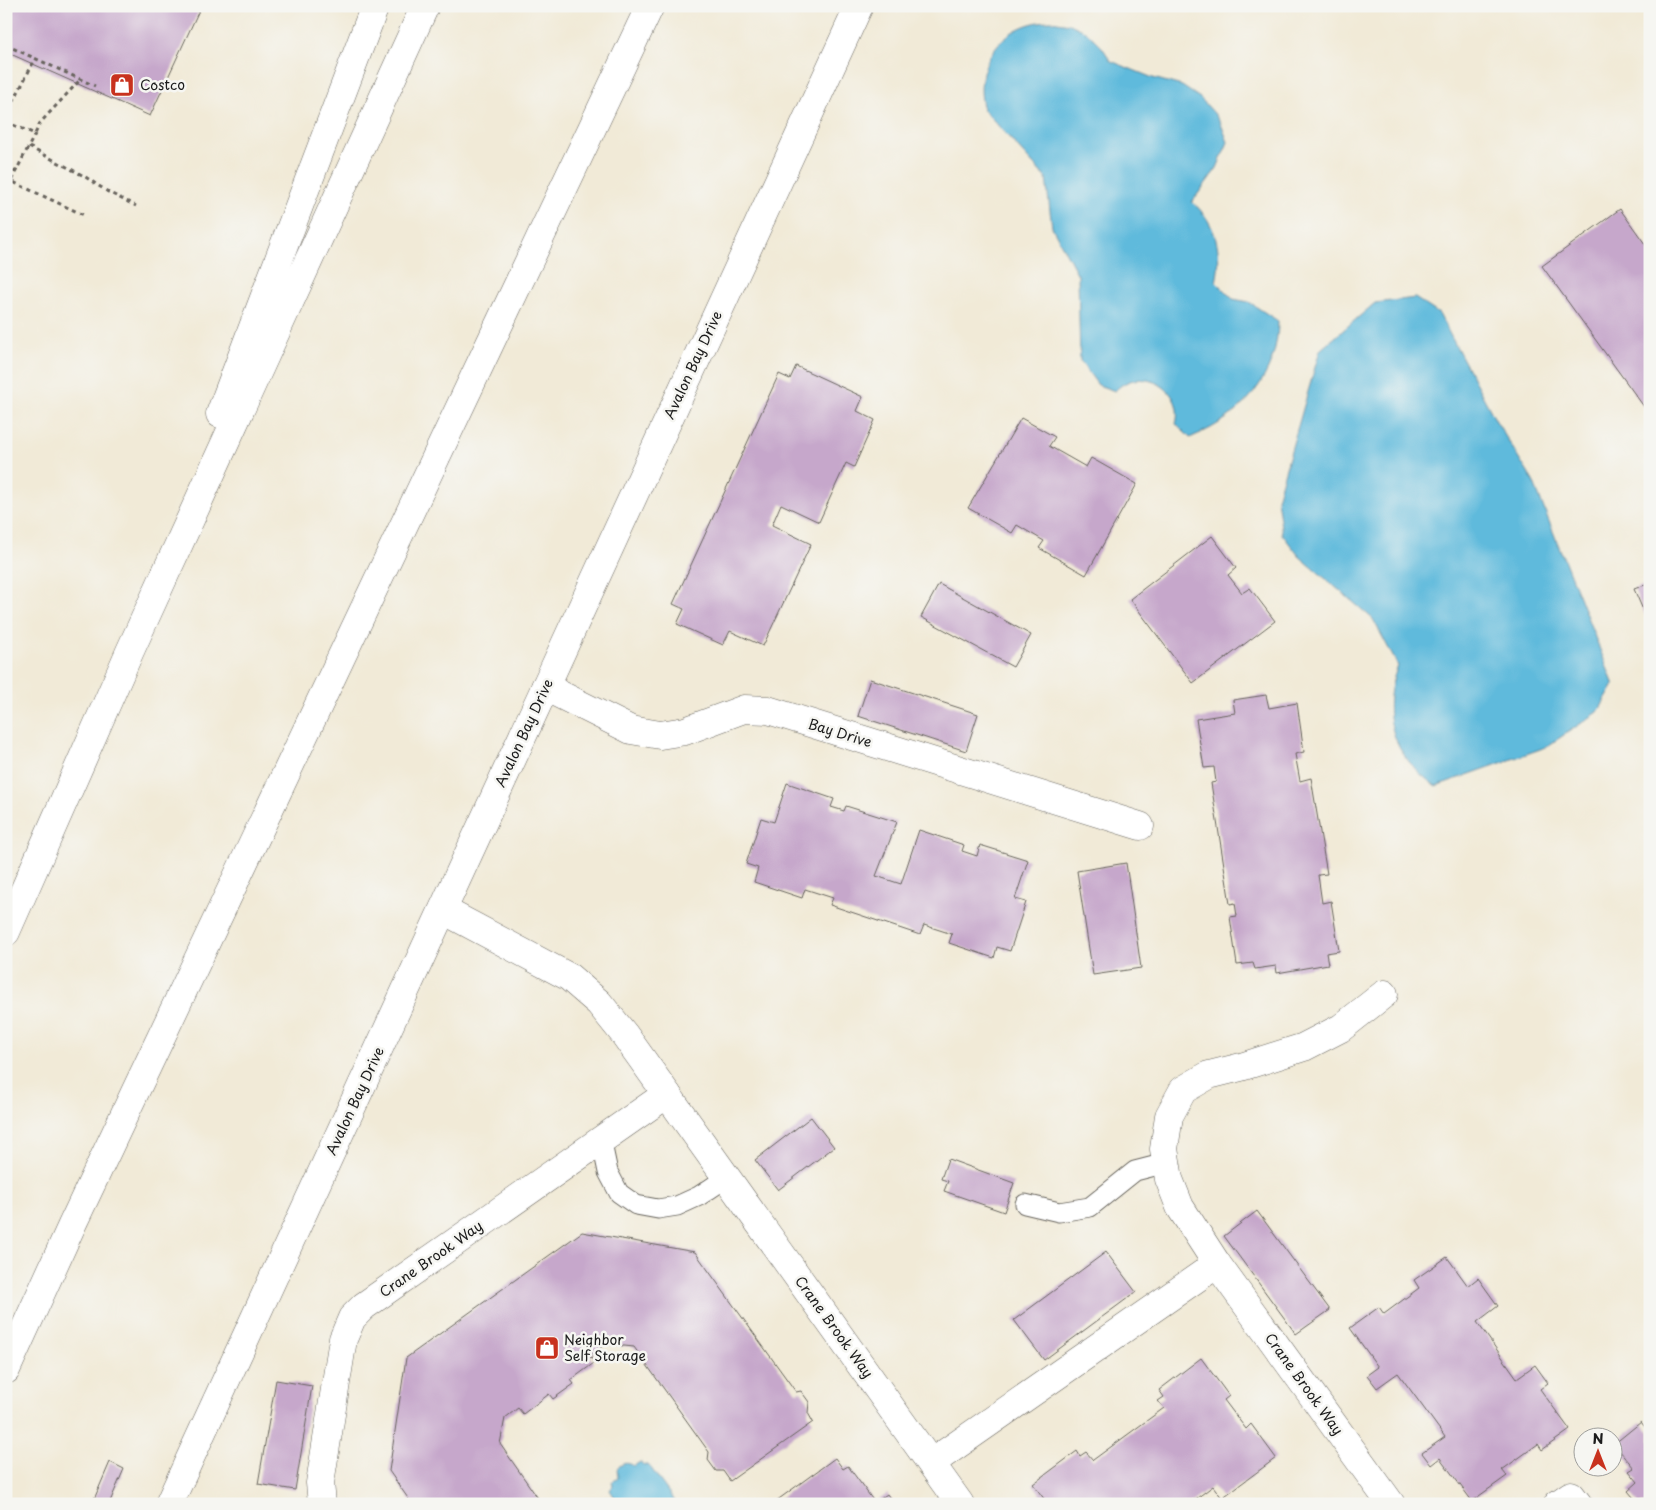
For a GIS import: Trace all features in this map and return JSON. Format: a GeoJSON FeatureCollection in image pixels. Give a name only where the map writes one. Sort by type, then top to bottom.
{"type":"FeatureCollection","features":[{"type":"Feature","properties":{"kind":"main road"},"geometry":{"type":"LineString","coordinates":[[130,651],[375,6]]}},
{"type":"Feature","properties":{"kind":"main road"},"geometry":{"type":"LineString","coordinates":[[6,932],[130,651],[425,6]]}},
{"type":"Feature","properties":{"kind":"main road"},"geometry":{"type":"LineString","coordinates":[[6,1370],[72,1225],[650,6]]}},
{"type":"Feature","properties":{"kind":"main road","name":"Avalon Bay Drive"},"geometry":{"type":"LineString","coordinates":[[170,1504],[859,6]]}},
{"type":"Feature","properties":{"kind":"main road","name":"Bay Drive"},"geometry":{"type":"LineString","coordinates":[[545,687],[631,730],[660,735],[686,731],[744,709],[768,710],[1140,826]]}},
{"type":"Feature","properties":{"kind":"main road","name":"Crane Brook Way"},"geometry":{"type":"LineString","coordinates":[[442,910],[569,977],[599,1002],[960,1504]]}},
{"type":"Feature","properties":{"kind":"main road","name":"Crane Brook Way"},"geometry":{"type":"LineString","coordinates":[[1384,994],[1341,1028],[1304,1047],[1209,1075],[1183,1090],[1169,1116],[1164,1149],[1169,1179],[1180,1207],[1218,1264],[1391,1504]]}},
{"type":"Feature","properties":{"kind":"main road","name":"Crane Brook Way"},"geometry":{"type":"LineString","coordinates":[[322,1504],[320,1483],[342,1339],[352,1318],[364,1306],[667,1094]]}},
{"type":"Feature","properties":{"kind":"main road"},"geometry":{"type":"LineString","coordinates":[[931,1463],[1218,1264]]}},
{"type":"Feature","properties":{"kind":"main road"},"geometry":{"type":"LineString","coordinates":[[1558,1504],[1572,1495],[1578,1504]]}},
{"type":"Feature","properties":{"kind":"lane"},"geometry":{"type":"LineString","coordinates":[[601,1140],[608,1172],[619,1192],[636,1205],[658,1209],[677,1206],[699,1196],[726,1178]]}},
{"type":"Feature","properties":{"kind":"lane"},"geometry":{"type":"LineString","coordinates":[[1025,1204],[1059,1212],[1090,1207],[1135,1171],[1166,1163]]}},
{"type":"Feature","properties":{"kind":"path"},"geometry":{"type":"LineString","coordinates":[[6,45],[95,86]]}},
{"type":"Feature","properties":{"kind":"path"},"geometry":{"type":"LineString","coordinates":[[6,116],[36,59]]}},
{"type":"Feature","properties":{"kind":"path"},"geometry":{"type":"LineString","coordinates":[[80,80],[40,123],[11,181],[86,216]]}},
{"type":"Feature","properties":{"kind":"path"},"geometry":{"type":"LineString","coordinates":[[6,122],[35,134]]}},
{"type":"Feature","properties":{"kind":"path"},"geometry":{"type":"LineString","coordinates":[[28,147],[136,206]]}},
{"type":"Feature","properties":{"kind":"path"},"geometry":{"type":"LineString","coordinates":[[6,168],[16,172]]}},
{"type":"Feature","properties":{"kind":"water"},"geometry":{"type":"Polygon","coordinates":[[[1051,21],[1070,24],[1087,32],[1102,47],[1111,61],[1153,78],[1182,86],[1200,98],[1221,124],[1228,142],[1217,168],[1192,202],[1207,219],[1216,238],[1219,260],[1216,282],[1233,299],[1249,302],[1278,321],[1276,341],[1272,359],[1254,392],[1228,417],[1212,428],[1190,438],[1176,424],[1177,411],[1174,400],[1158,384],[1147,380],[1136,380],[1125,383],[1115,391],[1098,385],[1080,361],[1078,275],[1052,227],[1046,178],[984,110],[981,93],[982,77],[987,62],[995,48],[1019,28],[1034,23],[1051,21]]]}},
{"type":"Feature","properties":{"kind":"water"},"geometry":{"type":"Polygon","coordinates":[[[1415,298],[1439,314],[1496,421],[1533,481],[1614,685],[1598,712],[1546,747],[1436,786],[1421,775],[1410,762],[1400,748],[1394,734],[1390,718],[1390,701],[1392,684],[1398,666],[1373,619],[1299,556],[1282,534],[1277,499],[1320,350],[1375,303],[1415,298]]]}},
{"type":"Feature","properties":{"kind":"water"},"geometry":{"type":"Polygon","coordinates":[[[640,1462],[644,1465],[648,1464],[677,1504],[619,1504],[610,1490],[613,1486],[612,1482],[618,1478],[617,1469],[623,1464],[627,1463],[634,1466],[640,1462]]]}},
{"type":"Feature","properties":{"kind":"building","name":"Costco"},"geometry":{"type":"Polygon","coordinates":[[[6,6],[201,6],[150,116],[6,52],[6,6]]]}},
{"type":"Feature","properties":{"kind":"building"},"geometry":{"type":"Polygon","coordinates":[[[1620,209],[1650,251],[1650,415],[1542,266],[1620,209]]]}},
{"type":"Feature","properties":{"kind":"building"},"geometry":{"type":"Polygon","coordinates":[[[796,366],[863,397],[857,411],[875,420],[854,467],[846,463],[819,522],[781,504],[772,525],[811,544],[763,646],[730,631],[723,645],[677,624],[684,609],[673,604],[779,374],[790,379],[796,366]]]}},
{"type":"Feature","properties":{"kind":"building"},"geometry":{"type":"Polygon","coordinates":[[[1021,418],[1055,437],[1049,446],[1086,467],[1091,458],[1137,484],[1086,575],[1039,548],[1044,541],[1017,525],[1012,533],[968,508],[1021,418]]]}},
{"type":"Feature","properties":{"kind":"building"},"geometry":{"type":"Polygon","coordinates":[[[1212,536],[1236,568],[1228,575],[1242,593],[1250,588],[1275,621],[1193,683],[1130,599],[1212,536]]]}},
{"type":"Feature","properties":{"kind":"building"},"geometry":{"type":"Polygon","coordinates":[[[1650,583],[1650,615],[1646,617],[1634,589],[1650,583]]]}},
{"type":"Feature","properties":{"kind":"building"},"geometry":{"type":"Polygon","coordinates":[[[939,584],[1031,635],[1013,667],[921,617],[939,584]]]}},
{"type":"Feature","properties":{"kind":"building"},"geometry":{"type":"Polygon","coordinates":[[[870,679],[978,714],[966,751],[858,716],[870,679]]]}},
{"type":"Feature","properties":{"kind":"building"},"geometry":{"type":"Polygon","coordinates":[[[1266,695],[1269,708],[1297,703],[1304,752],[1295,754],[1300,781],[1311,778],[1327,874],[1318,875],[1322,903],[1331,901],[1339,951],[1326,953],[1328,964],[1277,973],[1276,966],[1255,969],[1253,963],[1237,965],[1230,917],[1237,916],[1235,903],[1230,904],[1211,783],[1216,782],[1214,767],[1204,768],[1196,719],[1235,713],[1233,700],[1266,695]]]}},
{"type":"Feature","properties":{"kind":"building"},"geometry":{"type":"Polygon","coordinates":[[[787,783],[834,799],[831,807],[844,811],[846,806],[897,822],[876,876],[901,884],[919,830],[964,845],[962,851],[977,856],[980,845],[1028,860],[1015,899],[1026,902],[1010,951],[997,947],[994,958],[949,943],[952,934],[924,925],[920,935],[830,905],[833,898],[805,889],[802,898],[754,882],[758,868],[746,864],[761,818],[774,822],[787,783]]]}},
{"type":"Feature","properties":{"kind":"building"},"geometry":{"type":"Polygon","coordinates":[[[1126,863],[1141,968],[1093,975],[1077,871],[1126,863]]]}},
{"type":"Feature","properties":{"kind":"building"},"geometry":{"type":"Polygon","coordinates":[[[811,1117],[834,1147],[778,1190],[755,1160],[811,1117]]]}},
{"type":"Feature","properties":{"kind":"building"},"geometry":{"type":"Polygon","coordinates":[[[948,1159],[1014,1183],[1004,1212],[944,1191],[948,1181],[941,1179],[948,1159]]]}},
{"type":"Feature","properties":{"kind":"building"},"geometry":{"type":"Polygon","coordinates":[[[1257,1211],[1330,1310],[1296,1334],[1224,1236],[1257,1211]]]}},
{"type":"Feature","properties":{"kind":"building"},"geometry":{"type":"Polygon","coordinates":[[[582,1232],[695,1252],[796,1392],[801,1391],[809,1402],[808,1413],[813,1422],[730,1481],[723,1471],[716,1471],[708,1460],[709,1452],[634,1347],[605,1344],[590,1356],[594,1363],[571,1380],[574,1384],[553,1399],[549,1394],[523,1414],[518,1408],[505,1418],[500,1444],[542,1504],[412,1504],[389,1471],[406,1358],[582,1232]]]}},
{"type":"Feature","properties":{"kind":"building"},"geometry":{"type":"Polygon","coordinates":[[[1106,1252],[1136,1292],[1044,1360],[1014,1320],[1106,1252]]]}},
{"type":"Feature","properties":{"kind":"building"},"geometry":{"type":"Polygon","coordinates":[[[1447,1257],[1468,1286],[1478,1278],[1498,1306],[1477,1322],[1517,1378],[1535,1365],[1548,1383],[1540,1389],[1570,1430],[1542,1450],[1538,1444],[1502,1470],[1507,1476],[1472,1501],[1440,1458],[1431,1465],[1422,1453],[1445,1437],[1398,1373],[1377,1388],[1367,1375],[1378,1367],[1350,1328],[1379,1307],[1384,1314],[1419,1288],[1414,1280],[1447,1257]]]}},
{"type":"Feature","properties":{"kind":"building"},"geometry":{"type":"Polygon","coordinates":[[[1201,1358],[1229,1396],[1224,1400],[1246,1429],[1251,1424],[1276,1458],[1222,1498],[1213,1486],[1189,1504],[1048,1504],[1033,1484],[1077,1451],[1080,1456],[1086,1452],[1093,1460],[1164,1408],[1158,1401],[1164,1397],[1159,1390],[1201,1358]]]}},
{"type":"Feature","properties":{"kind":"building"},"geometry":{"type":"Polygon","coordinates":[[[276,1380],[312,1386],[295,1490],[258,1484],[276,1380]]]}},
{"type":"Feature","properties":{"kind":"building"},"geometry":{"type":"Polygon","coordinates":[[[1641,1422],[1650,1431],[1650,1499],[1644,1504],[1639,1504],[1628,1491],[1638,1482],[1629,1471],[1634,1468],[1624,1456],[1624,1436],[1641,1422]]]}},
{"type":"Feature","properties":{"kind":"building"},"geometry":{"type":"Polygon","coordinates":[[[835,1458],[843,1469],[848,1466],[875,1503],[887,1494],[894,1504],[772,1504],[835,1458]]]}},
{"type":"Feature","properties":{"kind":"building"},"geometry":{"type":"Polygon","coordinates":[[[110,1462],[124,1469],[109,1504],[92,1504],[110,1462]]]}},
{"type":"Feature","properties":{"kind":"place","name":"Costco"},"geometry":{"type":"Point","coordinates":[122,85]}},
{"type":"Feature","properties":{"kind":"place","name":"Neighbor Self Storage"},"geometry":{"type":"Point","coordinates":[547,1348]}}]}
